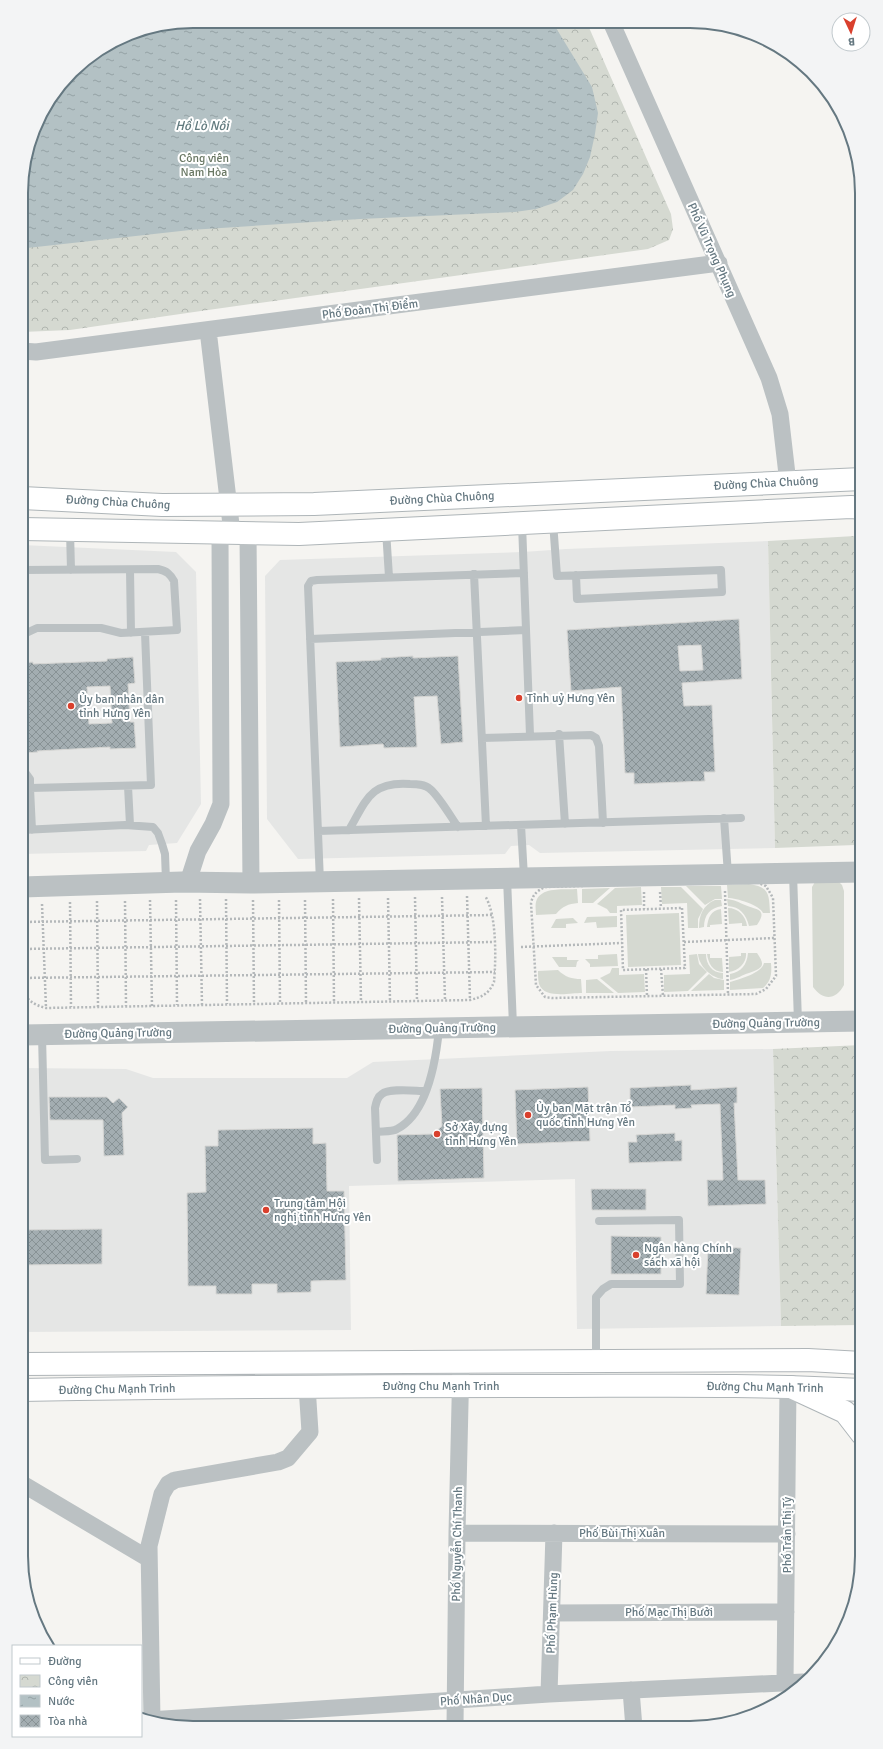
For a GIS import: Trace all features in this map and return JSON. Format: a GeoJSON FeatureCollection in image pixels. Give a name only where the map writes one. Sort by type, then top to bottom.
{"type":"FeatureCollection","features":[{"type":"Feature","properties":{"kind":"main road","name":"Đường Chùa Chuông"},"geometry":{"type":"LineString","coordinates":[[28,498],[162,505],[314,504],[788,483],[855,478]]}},
{"type":"Feature","properties":{"kind":"main road"},"geometry":{"type":"LineString","coordinates":[[480,496],[482,525]]}},
{"type":"Feature","properties":{"kind":"main road"},"geometry":{"type":"LineString","coordinates":[[28,529],[299,534],[554,521],[855,508]]}},
{"type":"Feature","properties":{"kind":"main road","name":"Đường Chu Mạnh Trinh"},"geometry":{"type":"LineString","coordinates":[[28,1364],[596,1360],[808,1360],[855,1363]]}},
{"type":"Feature","properties":{"kind":"main road","name":"Đường Chu Mạnh Trinh"},"geometry":{"type":"LineString","coordinates":[[28,1390],[307,1386],[788,1386],[855,1390]]}},
{"type":"Feature","properties":{"kind":"main road"},"geometry":{"type":"LineString","coordinates":[[788,1386],[845,1412],[855,1425]]}},
{"type":"Feature","properties":{"kind":"street","name":"Phố Vũ Trọng Phụng"},"geometry":{"type":"LineString","coordinates":[[614,28],[769,378],[780,414],[788,483]]}},
{"type":"Feature","properties":{"kind":"street","name":"Phố Đoàn Thị Điểm"},"geometry":{"type":"LineString","coordinates":[[28,351],[36,352],[719,264]]}},
{"type":"Feature","properties":{"kind":"street"},"geometry":{"type":"LineString","coordinates":[[208,330],[233,533],[252,890]]}},
{"type":"Feature","properties":{"kind":"street"},"geometry":{"type":"LineString","coordinates":[[183,890],[198,851],[213,824],[221,804],[233,533]]}},
{"type":"Feature","properties":{"kind":"street"},"geometry":{"type":"LineString","coordinates":[[28,887],[252,890],[327,888],[516,878],[726,878],[793,873],[855,872]]}},
{"type":"Feature","properties":{"kind":"street","name":"Đường Quảng Trường"},"geometry":{"type":"LineString","coordinates":[[32,1035],[855,1021]]}},
{"type":"Feature","properties":{"kind":"street","name":"Phố Nguyễn Chí Thanh"},"geometry":{"type":"LineString","coordinates":[[455,1721],[457,1533],[461,1361]]}},
{"type":"Feature","properties":{"kind":"street"},"geometry":{"type":"LineString","coordinates":[[156,1716],[148,1546],[162,1494],[168,1484],[175,1480],[278,1462],[288,1458],[310,1432],[307,1386]]}},
{"type":"Feature","properties":{"kind":"street","name":"Phố Trần Thị Tý"},"geometry":{"type":"LineString","coordinates":[[785,1683],[788,1386]]}},
{"type":"Feature","properties":{"kind":"street"},"geometry":{"type":"LineString","coordinates":[[28,1487],[148,1559]]}},
{"type":"Feature","properties":{"kind":"street","name":"Phố Bùi Thị Xuân"},"geometry":{"type":"LineString","coordinates":[[457,1533],[787,1534]]}},
{"type":"Feature","properties":{"kind":"street","name":"Phố Phạm Hùng"},"geometry":{"type":"LineString","coordinates":[[549,1694],[554,1533]]}},
{"type":"Feature","properties":{"kind":"street","name":"Phố Mạc Thị Bưởi"},"geometry":{"type":"LineString","coordinates":[[552,1613],[786,1612]]}},
{"type":"Feature","properties":{"kind":"street","name":"Phố Nhân Dục"},"geometry":{"type":"LineString","coordinates":[[172,1720],[549,1694],[796,1682]]}},
{"type":"Feature","properties":{"kind":"street"},"geometry":{"type":"LineString","coordinates":[[631,1690],[633,1721]]}},
{"type":"Feature","properties":{"kind":"lane"},"geometry":{"type":"LineString","coordinates":[[554,521],[557,576],[576,575],[721,570],[722,592],[577,599],[576,575]]}},
{"type":"Feature","properties":{"kind":"lane"},"geometry":{"type":"LineString","coordinates":[[522,523],[530,735]]}},
{"type":"Feature","properties":{"kind":"lane"},"geometry":{"type":"LineString","coordinates":[[386,530],[389,577]]}},
{"type":"Feature","properties":{"kind":"lane"},"geometry":{"type":"LineString","coordinates":[[70,531],[71,570]]}},
{"type":"Feature","properties":{"kind":"lane"},"geometry":{"type":"LineString","coordinates":[[28,570],[158,569],[166,571],[174,581],[177,630],[131,633],[116,632],[101,628],[37,628],[28,632]]}},
{"type":"Feature","properties":{"kind":"lane"},"geometry":{"type":"LineString","coordinates":[[130,570],[131,633]]}},
{"type":"Feature","properties":{"kind":"lane"},"geometry":{"type":"LineString","coordinates":[[327,888],[318,831],[308,586],[311,581],[524,572]]}},
{"type":"Feature","properties":{"kind":"lane"},"geometry":{"type":"LineString","coordinates":[[474,574],[486,826]]}},
{"type":"Feature","properties":{"kind":"lane"},"geometry":{"type":"LineString","coordinates":[[310,639],[526,630]]}},
{"type":"Feature","properties":{"kind":"lane"},"geometry":{"type":"LineString","coordinates":[[30,788],[151,785],[145,633]]}},
{"type":"Feature","properties":{"kind":"lane"},"geometry":{"type":"LineString","coordinates":[[482,738],[559,734],[591,735],[596,738],[599,746],[603,823]]}},
{"type":"Feature","properties":{"kind":"lane"},"geometry":{"type":"LineString","coordinates":[[559,734],[565,824]]}},
{"type":"Feature","properties":{"kind":"lane"},"geometry":{"type":"LineString","coordinates":[[28,776],[30,778],[32,830]]}},
{"type":"Feature","properties":{"kind":"lane"},"geometry":{"type":"LineString","coordinates":[[349,830],[370,795],[379,787],[399,783],[421,784],[430,788],[458,826]]}},
{"type":"Feature","properties":{"kind":"lane"},"geometry":{"type":"LineString","coordinates":[[128,786],[130,825]]}},
{"type":"Feature","properties":{"kind":"lane"},"geometry":{"type":"LineString","coordinates":[[724,818],[726,878]]}},
{"type":"Feature","properties":{"kind":"lane"},"geometry":{"type":"LineString","coordinates":[[318,831],[741,818]]}},
{"type":"Feature","properties":{"kind":"lane"},"geometry":{"type":"LineString","coordinates":[[28,830],[130,825],[153,827],[158,833],[165,854],[183,890]]}},
{"type":"Feature","properties":{"kind":"lane"},"geometry":{"type":"LineString","coordinates":[[513,1027],[516,878],[521,825]]}},
{"type":"Feature","properties":{"kind":"lane"},"geometry":{"type":"LineString","coordinates":[[793,873],[798,1022]]}},
{"type":"Feature","properties":{"kind":"lane"},"geometry":{"type":"LineString","coordinates":[[376,1132],[396,1130],[408,1122],[416,1111],[431,1080],[436,1058],[439,1028]]}},
{"type":"Feature","properties":{"kind":"lane"},"geometry":{"type":"LineString","coordinates":[[32,1035],[45,1160],[76,1159]]}},
{"type":"Feature","properties":{"kind":"lane"},"geometry":{"type":"LineString","coordinates":[[377,1160],[375,1108],[377,1100],[382,1094],[390,1091],[426,1091]]}},
{"type":"Feature","properties":{"kind":"lane"},"geometry":{"type":"LineString","coordinates":[[596,1360],[596,1297],[602,1289],[611,1284],[680,1284],[679,1220],[599,1221]]}},
{"type":"Feature","properties":{"kind":"path"},"geometry":{"type":"LineString","coordinates":[[726,878],[728,994]]}},
{"type":"Feature","properties":{"kind":"path"},"geometry":{"type":"LineString","coordinates":[[726,878],[753,881],[766,886],[772,898],[776,976],[766,989],[756,994],[552,998],[545,996],[536,985],[531,902],[533,896],[538,891],[545,887],[659,884],[726,878]]}},
{"type":"Feature","properties":{"kind":"path"},"geometry":{"type":"LineString","coordinates":[[643,884],[644,909]]}},
{"type":"Feature","properties":{"kind":"path"},"geometry":{"type":"LineString","coordinates":[[659,884],[660,908]]}},
{"type":"Feature","properties":{"kind":"path"},"geometry":{"type":"LineString","coordinates":[[327,888],[334,917],[334,1002]]}},
{"type":"Feature","properties":{"kind":"path"},"geometry":{"type":"LineString","coordinates":[[183,890],[200,919],[202,1005]]}},
{"type":"Feature","properties":{"kind":"path"},"geometry":{"type":"LineString","coordinates":[[177,1006],[176,919],[183,890]]}},
{"type":"Feature","properties":{"kind":"path"},"geometry":{"type":"LineString","coordinates":[[252,890],[254,1004]]}},
{"type":"Feature","properties":{"kind":"path"},"geometry":{"type":"LineString","coordinates":[[28,999],[37,1006],[46,1008],[470,1000],[484,996],[491,990],[494,982],[493,915],[490,904],[482,892]]}},
{"type":"Feature","properties":{"kind":"path"},"geometry":{"type":"LineString","coordinates":[[467,893],[470,1000]]}},
{"type":"Feature","properties":{"kind":"path"},"geometry":{"type":"LineString","coordinates":[[388,894],[390,1001]]}},
{"type":"Feature","properties":{"kind":"path"},"geometry":{"type":"LineString","coordinates":[[414,894],[417,1001]]}},
{"type":"Feature","properties":{"kind":"path"},"geometry":{"type":"LineString","coordinates":[[442,894],[445,1000]]}},
{"type":"Feature","properties":{"kind":"path"},"geometry":{"type":"LineString","coordinates":[[359,895],[361,1002]]}},
{"type":"Feature","properties":{"kind":"path"},"geometry":{"type":"LineString","coordinates":[[279,896],[280,1003]]}},
{"type":"Feature","properties":{"kind":"path"},"geometry":{"type":"LineString","coordinates":[[305,896],[306,1003]]}},
{"type":"Feature","properties":{"kind":"path"},"geometry":{"type":"LineString","coordinates":[[226,897],[227,1004]]}},
{"type":"Feature","properties":{"kind":"path"},"geometry":{"type":"LineString","coordinates":[[125,899],[126,1006]]}},
{"type":"Feature","properties":{"kind":"path"},"geometry":{"type":"LineString","coordinates":[[150,899],[152,1006]]}},
{"type":"Feature","properties":{"kind":"path"},"geometry":{"type":"LineString","coordinates":[[70,900],[71,1008]]}},
{"type":"Feature","properties":{"kind":"path"},"geometry":{"type":"LineString","coordinates":[[97,900],[98,1007]]}},
{"type":"Feature","properties":{"kind":"path"},"geometry":{"type":"LineString","coordinates":[[42,901],[46,1008]]}},
{"type":"Feature","properties":{"kind":"path"},"geometry":{"type":"LineString","coordinates":[[682,908],[685,968],[623,970],[621,910],[644,909],[682,908]]}},
{"type":"Feature","properties":{"kind":"path"},"geometry":{"type":"LineString","coordinates":[[28,922],[493,915]]}},
{"type":"Feature","properties":{"kind":"path"},"geometry":{"type":"LineString","coordinates":[[684,942],[774,938]]}},
{"type":"Feature","properties":{"kind":"path"},"geometry":{"type":"LineString","coordinates":[[28,949],[443,944],[494,942]]}},
{"type":"Feature","properties":{"kind":"path"},"geometry":{"type":"LineString","coordinates":[[534,946],[622,943]]}},
{"type":"Feature","properties":{"kind":"path"},"geometry":{"type":"LineString","coordinates":[[661,969],[663,996]]}},
{"type":"Feature","properties":{"kind":"path"},"geometry":{"type":"LineString","coordinates":[[646,970],[647,996]]}},
{"type":"Feature","properties":{"kind":"path"},"geometry":{"type":"LineString","coordinates":[[28,978],[495,972]]}},
{"type":"Feature","properties":{"kind":"shaded area","name":"Tỉnh uỷ Hưng Yên"},"geometry":{"type":"Polygon","coordinates":[[[768,541],[775,848],[540,853],[529,845],[511,846],[505,854],[298,859],[267,819],[265,576],[280,560],[523,552],[768,541]]]}},
{"type":"Feature","properties":{"kind":"shaded area"},"geometry":{"type":"Polygon","coordinates":[[[28,545],[176,552],[196,572],[201,804],[177,843],[149,845],[146,851],[28,854],[28,545]]]}},
{"type":"Feature","properties":{"kind":"shaded area"},"geometry":{"type":"Polygon","coordinates":[[[773,1049],[781,1326],[577,1329],[575,1179],[349,1186],[351,1330],[28,1332],[28,1068],[126,1069],[153,1078],[347,1078],[373,1062],[611,1051],[773,1049]]]}},
{"type":"Feature","properties":{"kind":"green space","name":"Hồ Lò Nồi"},"geometry":{"type":"Polygon","coordinates":[[[183,28],[589,28],[671,214],[673,229],[669,240],[648,249],[70,330],[28,332],[28,183],[31,161],[37,140],[50,111],[76,76],[93,62],[120,45],[161,31],[183,28]]]}},
{"type":"Feature","properties":{"kind":"green space"},"geometry":{"type":"Polygon","coordinates":[[[855,536],[855,845],[775,848],[768,541],[855,536]]]}},
{"type":"Feature","properties":{"kind":"green space"},"geometry":{"type":"Polygon","coordinates":[[[838,881],[842,885],[844,891],[844,985],[837,994],[829,997],[821,995],[813,987],[812,887],[815,882],[838,881]]]}},
{"type":"Feature","properties":{"kind":"green space"},"geometry":{"type":"Polygon","coordinates":[[[727,885],[756,885],[765,890],[769,901],[770,913],[763,913],[753,905],[728,898],[727,885]]]}},
{"type":"Feature","properties":{"kind":"green space"},"geometry":{"type":"Polygon","coordinates":[[[686,886],[721,886],[722,899],[715,899],[705,905],[686,886]]]}},
{"type":"Feature","properties":{"kind":"green space"},"geometry":{"type":"Polygon","coordinates":[[[641,887],[642,905],[617,906],[617,913],[610,913],[607,909],[597,904],[615,888],[641,887]]]}},
{"type":"Feature","properties":{"kind":"green space"},"geometry":{"type":"Polygon","coordinates":[[[661,887],[681,887],[703,909],[698,919],[698,928],[688,928],[687,903],[662,904],[661,887]]]}},
{"type":"Feature","properties":{"kind":"green space"},"geometry":{"type":"Polygon","coordinates":[[[610,888],[593,903],[582,903],[582,889],[610,888]]]}},
{"type":"Feature","properties":{"kind":"green space"},"geometry":{"type":"Polygon","coordinates":[[[560,889],[577,889],[578,903],[566,906],[556,914],[536,915],[536,902],[542,893],[560,889]]]}},
{"type":"Feature","properties":{"kind":"green space"},"geometry":{"type":"Polygon","coordinates":[[[727,899],[760,911],[761,916],[757,925],[749,926],[742,912],[736,908],[728,906],[727,899]]]}},
{"type":"Feature","properties":{"kind":"green space"},"geometry":{"type":"Polygon","coordinates":[[[715,900],[721,900],[722,906],[711,910],[705,919],[704,927],[699,928],[702,911],[707,905],[715,900]]]}},
{"type":"Feature","properties":{"kind":"green space"},"geometry":{"type":"Polygon","coordinates":[[[728,908],[735,909],[741,913],[747,926],[742,926],[742,923],[729,924],[728,908]]]}},
{"type":"Feature","properties":{"kind":"green space"},"geometry":{"type":"Polygon","coordinates":[[[721,909],[722,924],[710,925],[710,927],[707,927],[712,913],[721,909]]]}},
{"type":"Feature","properties":{"kind":"green space"},"geometry":{"type":"Polygon","coordinates":[[[679,913],[681,965],[628,967],[626,915],[679,913]]]}},
{"type":"Feature","properties":{"kind":"green space"},"geometry":{"type":"Polygon","coordinates":[[[617,916],[617,927],[597,928],[596,922],[584,923],[587,917],[617,916]]]}},
{"type":"Feature","properties":{"kind":"green space"},"geometry":{"type":"Polygon","coordinates":[[[573,918],[578,923],[566,924],[566,928],[551,928],[556,919],[573,918]]]}},
{"type":"Feature","properties":{"kind":"green space"},"geometry":{"type":"Polygon","coordinates":[[[741,953],[746,953],[744,963],[736,970],[729,972],[729,957],[741,956],[741,953]]]}},
{"type":"Feature","properties":{"kind":"green space"},"geometry":{"type":"Polygon","coordinates":[[[748,953],[757,953],[762,961],[761,966],[753,971],[730,980],[730,974],[740,970],[745,964],[748,953]]]}},
{"type":"Feature","properties":{"kind":"green space"},"geometry":{"type":"Polygon","coordinates":[[[617,954],[618,966],[590,967],[590,964],[585,959],[598,959],[598,955],[617,954]]]}},
{"type":"Feature","properties":{"kind":"green space"},"geometry":{"type":"Polygon","coordinates":[[[697,954],[699,964],[707,972],[688,991],[664,992],[664,975],[690,974],[689,955],[697,954]]]}},
{"type":"Feature","properties":{"kind":"green space"},"geometry":{"type":"Polygon","coordinates":[[[698,954],[706,954],[710,967],[719,973],[723,973],[723,979],[706,971],[698,954]]]}},
{"type":"Feature","properties":{"kind":"green space"},"geometry":{"type":"Polygon","coordinates":[[[707,954],[710,954],[710,958],[722,958],[723,972],[719,972],[714,969],[707,954]]]}},
{"type":"Feature","properties":{"kind":"green space"},"geometry":{"type":"Polygon","coordinates":[[[552,957],[567,957],[567,960],[579,960],[576,967],[559,967],[552,957]]]}},
{"type":"Feature","properties":{"kind":"green space"},"geometry":{"type":"Polygon","coordinates":[[[764,963],[771,963],[771,971],[769,980],[763,988],[730,990],[730,982],[755,973],[764,963]]]}},
{"type":"Feature","properties":{"kind":"green space"},"geometry":{"type":"Polygon","coordinates":[[[612,968],[619,968],[619,975],[644,974],[645,992],[618,993],[600,978],[610,973],[612,968]]]}},
{"type":"Feature","properties":{"kind":"green space"},"geometry":{"type":"Polygon","coordinates":[[[558,970],[569,977],[581,979],[582,993],[558,994],[546,992],[542,989],[539,984],[538,971],[558,970]]]}},
{"type":"Feature","properties":{"kind":"green space"},"geometry":{"type":"Polygon","coordinates":[[[709,974],[714,978],[724,980],[724,990],[691,991],[709,974]]]}},
{"type":"Feature","properties":{"kind":"green space"},"geometry":{"type":"Polygon","coordinates":[[[597,979],[614,993],[586,993],[586,980],[597,979]]]}},
{"type":"Feature","properties":{"kind":"green space"},"geometry":{"type":"Polygon","coordinates":[[[855,1045],[855,1325],[781,1326],[773,1049],[855,1045]]]}},
{"type":"Feature","properties":{"kind":"water","name":"Hồ Lò Nồi"},"geometry":{"type":"Polygon","coordinates":[[[183,28],[556,28],[592,87],[598,113],[590,157],[583,174],[573,190],[557,202],[536,209],[515,212],[360,219],[190,230],[28,248],[29,172],[37,140],[45,120],[62,93],[84,69],[111,50],[140,37],[161,31],[183,28]]]}},
{"type":"Feature","properties":{"kind":"building"},"geometry":{"type":"Polygon","coordinates":[[[739,619],[742,679],[682,683],[684,706],[712,705],[715,772],[704,772],[705,781],[634,784],[634,773],[625,773],[621,687],[571,691],[567,630],[739,619]],[[701,645],[678,646],[680,671],[703,670],[701,645]]]}},
{"type":"Feature","properties":{"kind":"building"},"geometry":{"type":"Polygon","coordinates":[[[413,656],[413,658],[458,656],[463,742],[441,744],[437,696],[414,697],[417,747],[384,748],[383,744],[340,747],[336,662],[381,660],[381,658],[413,656]]]}},
{"type":"Feature","properties":{"kind":"building","name":"Ủy ban nhân dân tỉnh Hưng Yên"},"geometry":{"type":"Polygon","coordinates":[[[133,657],[135,683],[128,684],[130,722],[134,722],[136,748],[110,749],[110,747],[28,753],[28,662],[33,662],[33,664],[107,661],[107,659],[133,657]],[[110,686],[87,687],[89,724],[112,723],[110,686]]]}},
{"type":"Feature","properties":{"kind":"building"},"geometry":{"type":"Polygon","coordinates":[[[691,1085],[691,1090],[737,1087],[737,1103],[734,1103],[738,1180],[765,1180],[766,1204],[708,1206],[707,1180],[723,1180],[720,1104],[691,1105],[692,1108],[675,1109],[675,1105],[630,1107],[630,1088],[691,1085]]]}},
{"type":"Feature","properties":{"kind":"building","name":"Ủy ban Mặt trận Tổ quốc tỉnh Hưng Yên"},"geometry":{"type":"Polygon","coordinates":[[[588,1087],[590,1141],[517,1144],[515,1090],[588,1087]]]}},
{"type":"Feature","properties":{"kind":"building","name":"Sở Xây dựng tỉnh Hưng Yên"},"geometry":{"type":"Polygon","coordinates":[[[482,1088],[484,1178],[398,1181],[397,1135],[433,1134],[442,1126],[440,1089],[482,1088]]]}},
{"type":"Feature","properties":{"kind":"building"},"geometry":{"type":"Polygon","coordinates":[[[49,1097],[107,1097],[113,1103],[119,1098],[128,1107],[122,1113],[124,1155],[104,1156],[103,1120],[50,1120],[49,1097]]]}},
{"type":"Feature","properties":{"kind":"building","name":"Trung tâm Hội nghị tỉnh Hưng Yên"},"geometry":{"type":"Polygon","coordinates":[[[313,1128],[313,1144],[326,1143],[327,1191],[344,1191],[346,1280],[311,1281],[311,1292],[277,1293],[277,1284],[252,1284],[252,1294],[216,1294],[216,1286],[188,1286],[187,1193],[206,1192],[205,1146],[218,1146],[218,1130],[313,1128]]]}},
{"type":"Feature","properties":{"kind":"building"},"geometry":{"type":"Polygon","coordinates":[[[675,1133],[675,1141],[682,1140],[682,1161],[629,1163],[628,1142],[637,1142],[636,1135],[675,1133]]]}},
{"type":"Feature","properties":{"kind":"building"},"geometry":{"type":"Polygon","coordinates":[[[591,1189],[646,1189],[646,1210],[592,1210],[591,1189]]]}},
{"type":"Feature","properties":{"kind":"building"},"geometry":{"type":"Polygon","coordinates":[[[102,1229],[102,1264],[28,1265],[28,1230],[102,1229]]]}},
{"type":"Feature","properties":{"kind":"building","name":"Ngân hàng Chính sách xã hội"},"geometry":{"type":"Polygon","coordinates":[[[611,1236],[661,1237],[661,1274],[611,1274],[611,1236]]]}},
{"type":"Feature","properties":{"kind":"building"},"geometry":{"type":"Polygon","coordinates":[[[708,1247],[741,1248],[739,1295],[706,1294],[708,1247]]]}},
{"type":"Feature","properties":{"kind":"place","name":"Tỉnh uỷ Hưng Yên"},"geometry":{"type":"Point","coordinates":[519,698]}},
{"type":"Feature","properties":{"kind":"place","name":"Ủy ban nhân dân tỉnh Hưng Yên"},"geometry":{"type":"Point","coordinates":[71,706]}},
{"type":"Feature","properties":{"kind":"place","name":"Ủy ban Mặt trận Tổ quốc tỉnh Hưng Yên"},"geometry":{"type":"Point","coordinates":[528,1115]}},
{"type":"Feature","properties":{"kind":"place","name":"Sở Xây dựng tỉnh Hưng Yên"},"geometry":{"type":"Point","coordinates":[437,1134]}},
{"type":"Feature","properties":{"kind":"place","name":"Trung tâm Hội nghị tỉnh Hưng Yên"},"geometry":{"type":"Point","coordinates":[266,1210]}},
{"type":"Feature","properties":{"kind":"place","name":"Ngân hàng Chính sách xã hội"},"geometry":{"type":"Point","coordinates":[636,1255]}},
{"type":"Feature","properties":{"kind":"park label","name":"Công viên Nam Hòa"},"geometry":{"type":"Point","coordinates":[204,165]}}]}
